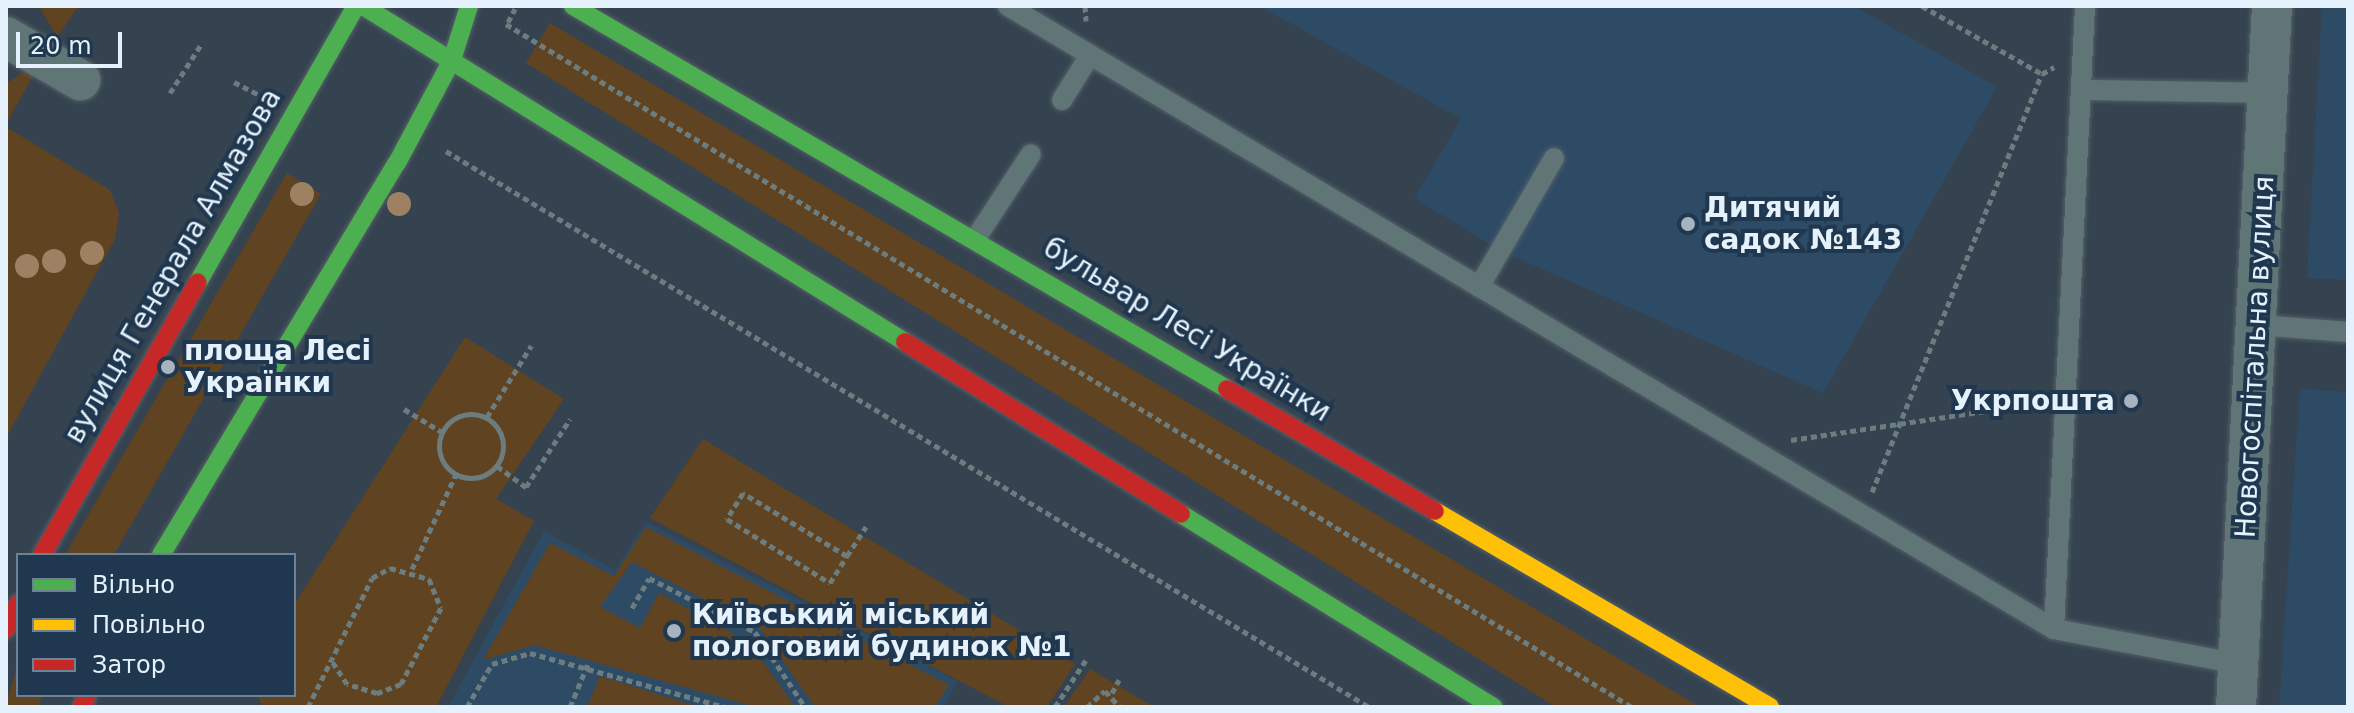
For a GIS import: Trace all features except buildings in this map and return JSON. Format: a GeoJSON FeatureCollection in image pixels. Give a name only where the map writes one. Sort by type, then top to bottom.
{"type":"FeatureCollection","features":[{"type":"Feature","properties":{"kind":"main road","name":"вулиця Генерала Алмазова"},"geometry":{"type":"LineString","coordinates":[[43,553],[356,6]]}},
{"type":"Feature","properties":{"kind":"main road"},"geometry":{"type":"LineString","coordinates":[[363,6],[1493,707]]}},
{"type":"Feature","properties":{"kind":"main road"},"geometry":{"type":"LineString","coordinates":[[162,553],[397,163],[452,60],[469,6]]}},
{"type":"Feature","properties":{"kind":"main road","name":"бульвар Лесі Українки"},"geometry":{"type":"LineString","coordinates":[[573,6],[976,238],[1770,707]]}},
{"type":"Feature","properties":{"kind":"main road"},"geometry":{"type":"LineString","coordinates":[[6,629],[16,608]]}},
{"type":"Feature","properties":{"kind":"street","name":"Новогоспітальна вулиця"},"geometry":{"type":"LineString","coordinates":[[2236,707],[2272,6]]}},
{"type":"Feature","properties":{"kind":"street"},"geometry":{"type":"LineString","coordinates":[[6,37],[80,80]]}},
{"type":"Feature","properties":{"kind":"lane"},"geometry":{"type":"LineString","coordinates":[[1008,6],[2054,629],[2239,664]]}},
{"type":"Feature","properties":{"kind":"lane"},"geometry":{"type":"LineString","coordinates":[[2054,629],[2084,90],[2085,6]]}},
{"type":"Feature","properties":{"kind":"lane"},"geometry":{"type":"LineString","coordinates":[[1062,100],[1090,55]]}},
{"type":"Feature","properties":{"kind":"lane"},"geometry":{"type":"LineString","coordinates":[[2084,90],[2268,93]]}},
{"type":"Feature","properties":{"kind":"lane"},"geometry":{"type":"LineString","coordinates":[[976,238],[1031,154]]}},
{"type":"Feature","properties":{"kind":"lane"},"geometry":{"type":"LineString","coordinates":[[1479,287],[1554,158]]}},
{"type":"Feature","properties":{"kind":"lane"},"geometry":{"type":"LineString","coordinates":[[2258,325],[2348,332]]}},
{"type":"Feature","properties":{"kind":"path"},"geometry":{"type":"LineString","coordinates":[[1922,6],[2042,74]]}},
{"type":"Feature","properties":{"kind":"path"},"geometry":{"type":"LineString","coordinates":[[506,24],[1632,707]]}},
{"type":"Feature","properties":{"kind":"path"},"geometry":{"type":"LineString","coordinates":[[170,93],[202,43]]}},
{"type":"Feature","properties":{"kind":"path"},"geometry":{"type":"LineString","coordinates":[[1862,515],[2042,74],[2085,50]]}},
{"type":"Feature","properties":{"kind":"path"},"geometry":{"type":"LineString","coordinates":[[397,163],[424,177],[442,149],[1369,707]]}},
{"type":"Feature","properties":{"kind":"path"},"geometry":{"type":"LineString","coordinates":[[487,417],[531,346]]}},
{"type":"Feature","properties":{"kind":"path"},"geometry":{"type":"LineString","coordinates":[[1747,446],[2067,399]]}},
{"type":"Feature","properties":{"kind":"path"},"geometry":{"type":"LineString","coordinates":[[404,409],[442,432]]}},
{"type":"Feature","properties":{"kind":"path"},"geometry":{"type":"LineString","coordinates":[[465,414],[487,417],[504,446],[497,466],[477,478],[456,474],[439,454],[442,432],[465,414]]}},
{"type":"Feature","properties":{"kind":"path"},"geometry":{"type":"LineString","coordinates":[[497,466],[526,487],[570,419]]}},
{"type":"Feature","properties":{"kind":"path"},"geometry":{"type":"LineString","coordinates":[[412,569],[456,474]]}},
{"type":"Feature","properties":{"kind":"path"},"geometry":{"type":"LineString","coordinates":[[847,556],[743,493],[727,519],[830,583],[866,527]]}},
{"type":"Feature","properties":{"kind":"path"},"geometry":{"type":"LineString","coordinates":[[308,707],[372,578],[390,568],[412,569],[429,579],[441,608],[401,684],[377,693],[347,684],[332,661]]}},
{"type":"Feature","properties":{"kind":"path"},"geometry":{"type":"LineString","coordinates":[[632,608],[649,578],[755,632],[805,707]]}},
{"type":"Feature","properties":{"kind":"path"},"geometry":{"type":"LineString","coordinates":[[467,707],[492,664],[530,653],[588,664],[725,707]]}},
{"type":"Feature","properties":{"kind":"path"},"geometry":{"type":"LineString","coordinates":[[1055,707],[1086,660]]}},
{"type":"Feature","properties":{"kind":"path"},"geometry":{"type":"LineString","coordinates":[[570,707],[588,664]]}},
{"type":"Feature","properties":{"kind":"path"},"geometry":{"type":"LineString","coordinates":[[1112,693],[1119,680]]}},
{"type":"Feature","properties":{"kind":"path"},"geometry":{"type":"LineString","coordinates":[[1087,707],[1094,694],[1112,693]]}},
{"type":"Feature","properties":{"kind":"path"},"geometry":{"type":"LineString","coordinates":[[1112,693],[1120,707]]}},
{"type":"Feature","properties":{"kind":"shaded area"},"geometry":{"type":"Polygon","coordinates":[[[39,6],[79,6],[57,37],[39,6]]]}},
{"type":"Feature","properties":{"kind":"shaded area","name":"Дитячий садок №143"},"geometry":{"type":"Polygon","coordinates":[[[1260,6],[1854,6],[1997,87],[1823,393],[1499,250],[1415,198],[1461,119],[1260,6]]]}},
{"type":"Feature","properties":{"kind":"shaded area"},"geometry":{"type":"Polygon","coordinates":[[[2322,6],[2348,6],[2348,280],[2307,278],[2322,6]]]}},
{"type":"Feature","properties":{"kind":"shaded area"},"geometry":{"type":"Polygon","coordinates":[[[550,23],[1700,707],[1556,707],[526,63],[550,23]]]}},
{"type":"Feature","properties":{"kind":"shaded area"},"geometry":{"type":"Polygon","coordinates":[[[24,71],[33,76],[6,124],[6,84],[24,71]]]}},
{"type":"Feature","properties":{"kind":"shaded area"},"geometry":{"type":"Polygon","coordinates":[[[6,127],[110,190],[119,213],[115,239],[6,438],[6,127]]]}},
{"type":"Feature","properties":{"kind":"shaded area"},"geometry":{"type":"Polygon","coordinates":[[[287,173],[321,194],[114,553],[66,553],[287,173]]]}},
{"type":"Feature","properties":{"kind":"shaded area"},"geometry":{"type":"Polygon","coordinates":[[[465,337],[564,399],[496,499],[534,521],[436,707],[262,707],[259,697],[296,697],[296,602],[465,337]]]}},
{"type":"Feature","properties":{"kind":"shaded area"},"geometry":{"type":"Polygon","coordinates":[[[2300,389],[2348,392],[2348,707],[2279,707],[2300,389]]]}},
{"type":"Feature","properties":{"kind":"shaded area"},"geometry":{"type":"Polygon","coordinates":[[[703,439],[1075,664],[1047,707],[1009,707],[650,518],[703,439]]]}},
{"type":"Feature","properties":{"kind":"shaded area","name":"Київський міський пологовий будинок №1"},"geometry":{"type":"Polygon","coordinates":[[[646,522],[958,681],[943,707],[448,707],[544,531],[615,570],[646,522]]]}},
{"type":"Feature","properties":{"kind":"shaded area","name":"Київський міський пологовий будинок №1"},"geometry":{"type":"Polygon","coordinates":[[[646,527],[949,685],[935,707],[815,707],[761,629],[632,562],[600,607],[640,628],[659,593],[749,642],[795,707],[756,707],[534,645],[483,660],[550,543],[614,576],[646,527]]]}},
{"type":"Feature","properties":{"kind":"shaded area"},"geometry":{"type":"Polygon","coordinates":[[[16,669],[16,697],[42,697],[38,707],[6,707],[16,669]]]}},
{"type":"Feature","properties":{"kind":"shaded area"},"geometry":{"type":"Polygon","coordinates":[[[1090,669],[1154,707],[1064,707],[1090,669]]]}},
{"type":"Feature","properties":{"kind":"shaded area"},"geometry":{"type":"Polygon","coordinates":[[[600,676],[698,707],[587,707],[600,676]]]}},
{"type":"Feature","properties":{"kind":"traffic: fast"},"geometry":{"type":"LineString","coordinates":[[198,282],[356,6]]}},
{"type":"Feature","properties":{"kind":"traffic: fast"},"geometry":{"type":"LineString","coordinates":[[363,6],[905,342]]}},
{"type":"Feature","properties":{"kind":"traffic: fast"},"geometry":{"type":"LineString","coordinates":[[162,553],[397,163],[452,60],[469,6]]}},
{"type":"Feature","properties":{"kind":"traffic: fast"},"geometry":{"type":"LineString","coordinates":[[573,6],[1227,389]]}},
{"type":"Feature","properties":{"kind":"traffic: fast"},"geometry":{"type":"LineString","coordinates":[[1181,514],[1493,707]]}},
{"type":"Feature","properties":{"kind":"traffic: slow"},"geometry":{"type":"LineString","coordinates":[[1435,511],[1770,707]]}},
{"type":"Feature","properties":{"kind":"traffic: jam"},"geometry":{"type":"LineString","coordinates":[[43,553],[198,282]]}},
{"type":"Feature","properties":{"kind":"traffic: jam"},"geometry":{"type":"LineString","coordinates":[[905,342],[1181,514]]}},
{"type":"Feature","properties":{"kind":"traffic: jam"},"geometry":{"type":"LineString","coordinates":[[1227,389],[1435,511]]}},
{"type":"Feature","properties":{"kind":"traffic: jam"},"geometry":{"type":"LineString","coordinates":[[6,629],[16,608]]}},
{"type":"Feature","properties":{"kind":"traffic: jam"},"geometry":{"type":"LineString","coordinates":[[82,707],[86,697]]}},
{"type":"Feature","properties":{"kind":"place","name":"Дитячий садок №143"},"geometry":{"type":"Point","coordinates":[1688,224]}},
{"type":"Feature","properties":{"kind":"place","name":"площа Лесі Українки"},"geometry":{"type":"Point","coordinates":[168,367]}},
{"type":"Feature","properties":{"kind":"place","name":"Укрпошта"},"geometry":{"type":"Point","coordinates":[2131,401]}},
{"type":"Feature","properties":{"kind":"place","name":"Київський міський пологовий будинок №1"},"geometry":{"type":"Point","coordinates":[674,631]}}]}
